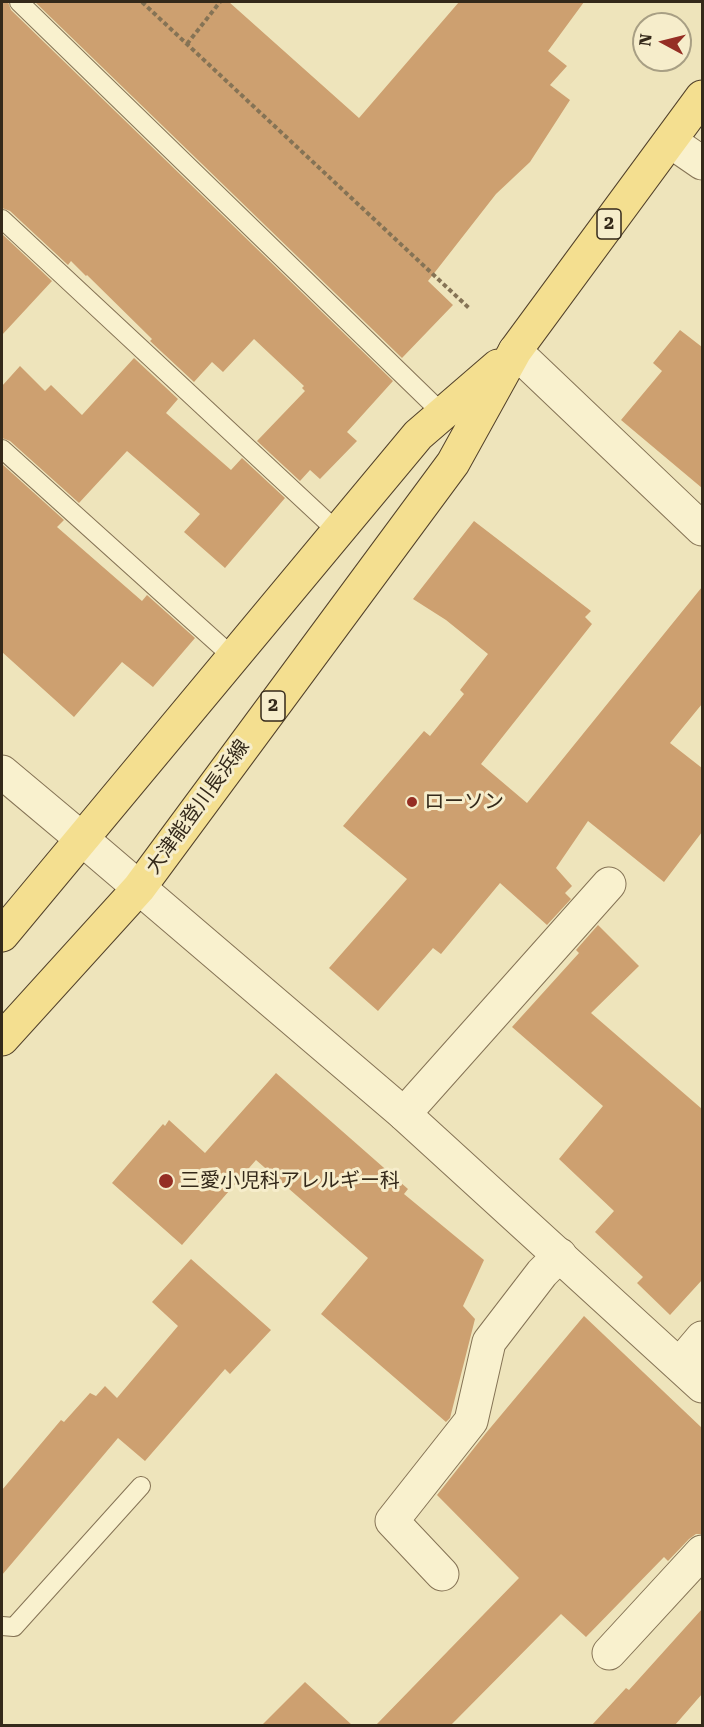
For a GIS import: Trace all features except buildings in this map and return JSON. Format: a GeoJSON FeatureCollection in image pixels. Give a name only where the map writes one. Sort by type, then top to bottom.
{"type":"FeatureCollection","features":[{"type":"Feature","properties":{"kind":"main road","name":"大津能登川長浜線"},"geometry":{"type":"LineString","coordinates":[[2,1039],[139,888],[453,464],[515,351],[702,97]]}},
{"type":"Feature","properties":{"kind":"main road","name":"大津能登川長浜線"},"geometry":{"type":"LineString","coordinates":[[2,934],[418,435],[515,351]]}},
{"type":"Feature","properties":{"kind":"street"},"geometry":{"type":"LineString","coordinates":[[670,141],[702,162]]}},
{"type":"Feature","properties":{"kind":"street"},"geometry":{"type":"LineString","coordinates":[[515,351],[702,529]]}},
{"type":"Feature","properties":{"kind":"street"},"geometry":{"type":"LineString","coordinates":[[2,772],[404,1114],[691,1375],[702,1338]]}},
{"type":"Feature","properties":{"kind":"street"},"geometry":{"type":"LineString","coordinates":[[404,1114],[609,884]]}},
{"type":"Feature","properties":{"kind":"street"},"geometry":{"type":"LineString","coordinates":[[442,1574],[392,1521],[471,1421],[489,1342],[542,1273],[560,1255]]}},
{"type":"Feature","properties":{"kind":"street"},"geometry":{"type":"LineString","coordinates":[[609,1653],[702,1552]]}},
{"type":"Feature","properties":{"kind":"lane"},"geometry":{"type":"LineString","coordinates":[[19,2],[443,414]]}},
{"type":"Feature","properties":{"kind":"lane"},"geometry":{"type":"LineString","coordinates":[[2,219],[338,532]]}},
{"type":"Feature","properties":{"kind":"lane"},"geometry":{"type":"LineString","coordinates":[[2,449],[233,657]]}},
{"type":"Feature","properties":{"kind":"lane"},"geometry":{"type":"LineString","coordinates":[[2,1626],[14,1627],[141,1486]]}},
{"type":"Feature","properties":{"kind":"path"},"geometry":{"type":"LineString","coordinates":[[142,2],[469,308]]}},
{"type":"Feature","properties":{"kind":"path"},"geometry":{"type":"LineString","coordinates":[[187,44],[220,2]]}},
{"type":"Feature","properties":{"kind":"place","name":"ローソン"},"geometry":{"type":"Point","coordinates":[412,802]}},
{"type":"Feature","properties":{"kind":"place","name":"三愛小児科アレルギー科"},"geometry":{"type":"Point","coordinates":[166,1181]}}]}
